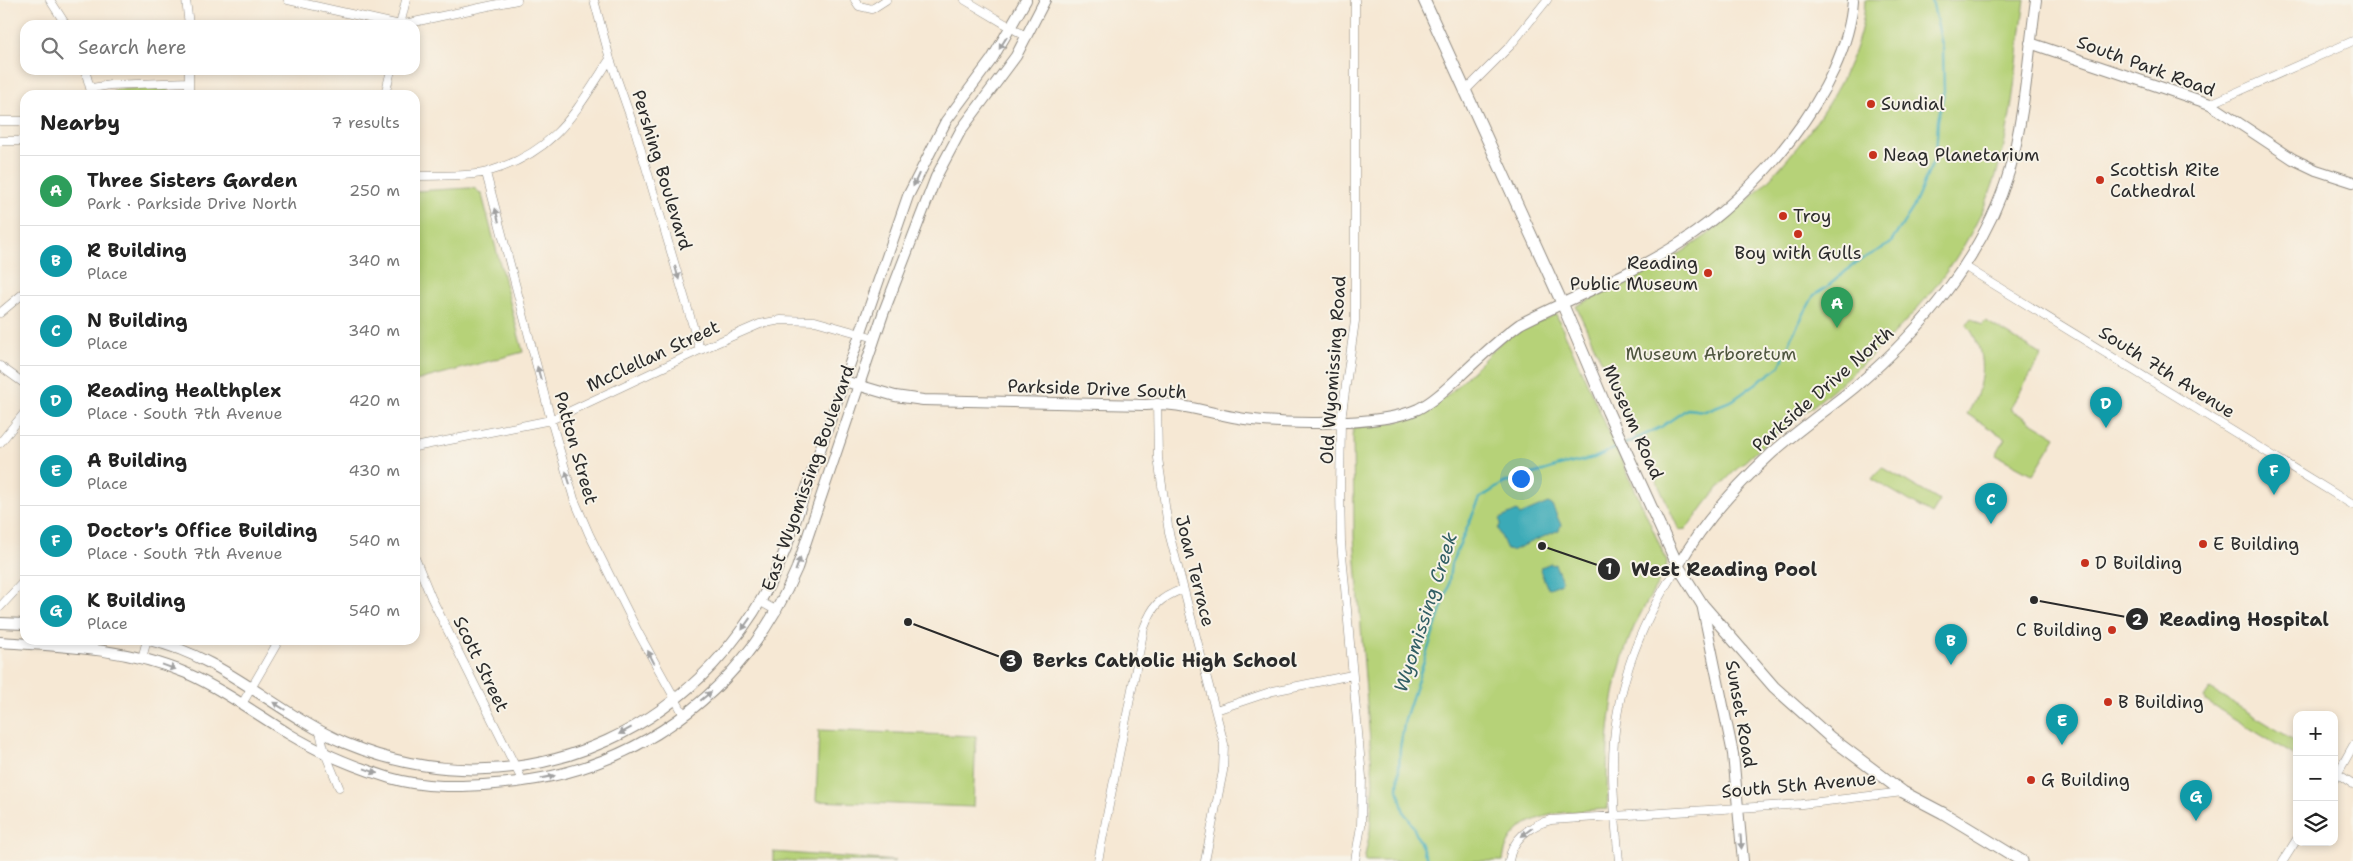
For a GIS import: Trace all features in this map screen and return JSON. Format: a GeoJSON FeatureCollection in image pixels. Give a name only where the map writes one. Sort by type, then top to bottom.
{"type":"FeatureCollection","features":[{"type":"Feature","properties":{"kind":"main road","name":"Museum Road"},"geometry":{"type":"LineString","coordinates":[[1424,0],[1464,92],[1562,303],[1678,566],[1702,604],[1746,657],[1802,713],[1903,792]]}},
{"type":"Feature","properties":{"kind":"main road","name":"South 5th Avenue"},"geometry":{"type":"LineString","coordinates":[[1903,792],[1943,813],[2016,859]]}},
{"type":"Feature","properties":{"kind":"street"},"geometry":{"type":"LineString","coordinates":[[50,0],[63,20]]}},
{"type":"Feature","properties":{"kind":"street"},"geometry":{"type":"LineString","coordinates":[[186,0],[188,20]]}},
{"type":"Feature","properties":{"kind":"street"},"geometry":{"type":"LineString","coordinates":[[288,0],[378,20]]}},
{"type":"Feature","properties":{"kind":"street"},"geometry":{"type":"LineString","coordinates":[[401,20],[406,0]]}},
{"type":"Feature","properties":{"kind":"street"},"geometry":{"type":"LineString","coordinates":[[420,21],[517,0]]}},
{"type":"Feature","properties":{"kind":"street","name":"Pershing Boulevard"},"geometry":{"type":"LineString","coordinates":[[594,0],[610,59],[635,130],[700,350]]}},
{"type":"Feature","properties":{"kind":"street"},"geometry":{"type":"LineString","coordinates":[[855,0],[860,6],[872,9],[886,0]]}},
{"type":"Feature","properties":{"kind":"street"},"geometry":{"type":"LineString","coordinates":[[965,0],[1027,37]]}},
{"type":"Feature","properties":{"kind":"street","name":"East Wyomissing Boulevard"},"geometry":{"type":"LineString","coordinates":[[164,645],[192,654],[320,732],[384,758],[409,764],[467,769],[517,768],[546,762],[605,741],[636,725],[675,700],[719,659],[761,602],[783,554],[906,201],[946,121],[985,70],[1012,28],[1026,0]]}},
{"type":"Feature","properties":{"kind":"street","name":"East Wyomissing Boulevard"},"geometry":{"type":"LineString","coordinates":[[38,645],[88,649],[142,658],[186,673],[213,686],[291,735],[325,753],[385,776],[417,783],[459,787],[524,782],[574,772],[618,755],[642,743],[684,715],[729,675],[753,646],[777,611],[797,568],[875,338],[936,177],[962,130],[1007,71],[1027,37],[1045,0]]}},
{"type":"Feature","properties":{"kind":"street","name":"Old Wyomissing Road"},"geometry":{"type":"LineString","coordinates":[[1354,861],[1361,826],[1363,798],[1341,543],[1341,420],[1355,321],[1355,0]]}},
{"type":"Feature","properties":{"kind":"street"},"geometry":{"type":"LineString","coordinates":[[1464,92],[1510,46],[1547,0]]}},
{"type":"Feature","properties":{"kind":"street","name":"Parkside Drive South"},"geometry":{"type":"LineString","coordinates":[[844,381],[895,396],[923,400],[1146,405],[1157,403],[1192,407],[1244,419],[1312,422],[1370,421],[1419,409],[1442,394],[1502,337],[1520,324],[1632,270],[1681,243],[1711,221],[1770,163],[1816,104],[1831,79],[1846,43],[1853,0]]}},
{"type":"Feature","properties":{"kind":"street","name":"Parkside Drive North"},"geometry":{"type":"LineString","coordinates":[[1678,566],[1719,508],[1772,453],[1859,383],[1907,337],[1964,266],[1992,217],[2009,173],[2018,136],[2036,0]]}},
{"type":"Feature","properties":{"kind":"street"},"geometry":{"type":"LineString","coordinates":[[2210,104],[2353,41]]}},
{"type":"Feature","properties":{"kind":"street","name":"South Park Road"},"geometry":{"type":"LineString","coordinates":[[2030,43],[2210,104],[2293,159],[2316,170],[2353,182]]}},
{"type":"Feature","properties":{"kind":"street"},"geometry":{"type":"LineString","coordinates":[[420,176],[486,172],[531,155],[558,134],[573,116],[610,59]]}},
{"type":"Feature","properties":{"kind":"street"},"geometry":{"type":"LineString","coordinates":[[87,75],[91,90]]}},
{"type":"Feature","properties":{"kind":"street"},"geometry":{"type":"LineString","coordinates":[[189,90],[190,75]]}},
{"type":"Feature","properties":{"kind":"street"},"geometry":{"type":"LineString","coordinates":[[386,90],[389,75]]}},
{"type":"Feature","properties":{"kind":"street"},"geometry":{"type":"LineString","coordinates":[[99,90],[119,84],[189,82]]}},
{"type":"Feature","properties":{"kind":"street"},"geometry":{"type":"LineString","coordinates":[[0,121],[20,121]]}},
{"type":"Feature","properties":{"kind":"street"},"geometry":{"type":"LineString","coordinates":[[0,141],[20,141]]}},
{"type":"Feature","properties":{"kind":"street","name":"Patton Street"},"geometry":{"type":"LineString","coordinates":[[486,172],[551,420],[583,522],[656,668],[684,715]]}},
{"type":"Feature","properties":{"kind":"street","name":"South 7th Avenue"},"geometry":{"type":"LineString","coordinates":[[1964,266],[2353,505]]}},
{"type":"Feature","properties":{"kind":"street"},"geometry":{"type":"LineString","coordinates":[[0,313],[20,296]]}},
{"type":"Feature","properties":{"kind":"street","name":"McClellan Street"},"geometry":{"type":"LineString","coordinates":[[420,446],[551,420],[760,324],[781,320],[815,321],[875,338]]}},
{"type":"Feature","properties":{"kind":"street"},"geometry":{"type":"LineString","coordinates":[[0,366],[20,380]]}},
{"type":"Feature","properties":{"kind":"street","name":"Joan Terrace"},"geometry":{"type":"LineString","coordinates":[[1157,403],[1162,491],[1169,532],[1223,734],[1224,763],[1205,861]]}},
{"type":"Feature","properties":{"kind":"street"},"geometry":{"type":"LineString","coordinates":[[0,443],[20,418]]}},
{"type":"Feature","properties":{"kind":"street"},"geometry":{"type":"LineString","coordinates":[[1619,861],[1613,770],[1614,746],[1621,696],[1632,653],[1642,629],[1678,566]]}},
{"type":"Feature","properties":{"kind":"street","name":"Scott Street"},"geometry":{"type":"LineString","coordinates":[[420,570],[431,597],[502,742],[524,782]]}},
{"type":"Feature","properties":{"kind":"street"},"geometry":{"type":"LineString","coordinates":[[0,607],[20,585]]}},
{"type":"Feature","properties":{"kind":"street"},"geometry":{"type":"LineString","coordinates":[[1098,861],[1144,628],[1152,608],[1163,598],[1183,589]]}},
{"type":"Feature","properties":{"kind":"street"},"geometry":{"type":"LineString","coordinates":[[761,602],[777,611]]}},
{"type":"Feature","properties":{"kind":"street","name":"Sunset Road"},"geometry":{"type":"LineString","coordinates":[[1702,604],[1728,720],[1739,808],[1743,861]]}},
{"type":"Feature","properties":{"kind":"street"},"geometry":{"type":"LineString","coordinates":[[0,623],[20,624]]}},
{"type":"Feature","properties":{"kind":"street","name":"East Wyomissing Boulevard"},"geometry":{"type":"LineString","coordinates":[[0,642],[20,644]]}},
{"type":"Feature","properties":{"kind":"street"},"geometry":{"type":"LineString","coordinates":[[142,658],[146,645]]}},
{"type":"Feature","properties":{"kind":"street"},"geometry":{"type":"LineString","coordinates":[[242,704],[276,645]]}},
{"type":"Feature","properties":{"kind":"street"},"geometry":{"type":"LineString","coordinates":[[1216,710],[1273,691],[1352,675]]}},
{"type":"Feature","properties":{"kind":"street"},"geometry":{"type":"LineString","coordinates":[[320,732],[325,753],[339,788]]}},
{"type":"Feature","properties":{"kind":"street"},"geometry":{"type":"LineString","coordinates":[[2338,773],[2353,746]]}},
{"type":"Feature","properties":{"kind":"street"},"geometry":{"type":"LineString","coordinates":[[2338,778],[2353,784]]}},
{"type":"Feature","properties":{"kind":"street","name":"South 5th Avenue"},"geometry":{"type":"LineString","coordinates":[[1508,861],[1514,846],[1529,829],[1540,823],[1560,820],[1802,804],[1903,792]]}},
{"type":"Feature","properties":{"kind":"street"},"geometry":{"type":"LineString","coordinates":[[2283,861],[2293,845]]}},
{"type":"Feature","properties":{"kind":"green space","name":"Museum Arboretum"},"geometry":{"type":"Polygon","coordinates":[[[1865,0],[2025,0],[2008,127],[1996,176],[1972,231],[1955,260],[1913,314],[1839,385],[1774,435],[1742,464],[1717,490],[1686,529],[1679,530],[1576,306],[1623,285],[1683,252],[1724,222],[1780,168],[1806,136],[1829,102],[1847,68],[1860,33],[1865,0]]]}},
{"type":"Feature","properties":{"kind":"green space"},"geometry":{"type":"Polygon","coordinates":[[[165,88],[168,90],[116,90],[165,88]]]}},
{"type":"Feature","properties":{"kind":"green space"},"geometry":{"type":"Polygon","coordinates":[[[470,188],[476,189],[482,195],[523,352],[420,380],[420,191],[470,188]]]}},
{"type":"Feature","properties":{"kind":"green space"},"geometry":{"type":"Polygon","coordinates":[[[1556,314],[1667,561],[1666,569],[1634,627],[1619,671],[1610,716],[1608,739],[1608,809],[1559,813],[1529,823],[1516,832],[1508,844],[1503,861],[1364,861],[1370,831],[1373,780],[1354,537],[1353,426],[1397,422],[1424,412],[1447,396],[1506,337],[1556,314]]]}},
{"type":"Feature","properties":{"kind":"green space"},"geometry":{"type":"Polygon","coordinates":[[[1971,318],[1982,325],[1986,321],[2042,355],[2010,409],[2056,437],[2033,475],[1996,455],[2005,438],[1967,414],[1978,392],[1982,369],[1978,345],[1966,324],[1971,318]]]}},
{"type":"Feature","properties":{"kind":"green space"},"geometry":{"type":"Polygon","coordinates":[[[1882,467],[1940,501],[1932,514],[1872,479],[1882,467]]]}},
{"type":"Feature","properties":{"kind":"green space"},"geometry":{"type":"Polygon","coordinates":[[[2210,689],[2293,740],[2293,755],[2207,702],[2204,698],[2210,689]]]}},
{"type":"Feature","properties":{"kind":"green space"},"geometry":{"type":"Polygon","coordinates":[[[819,730],[976,736],[973,807],[816,801],[819,730]]]}},
{"type":"Feature","properties":{"kind":"green space"},"geometry":{"type":"Polygon","coordinates":[[[773,852],[896,861],[773,861],[773,852]]]}},
{"type":"Feature","properties":{"kind":"water"},"geometry":{"type":"Polygon","coordinates":[[[1548,503],[1552,505],[1561,525],[1559,530],[1511,551],[1507,550],[1498,529],[1501,523],[1499,519],[1517,511],[1520,515],[1548,503]]]}},
{"type":"Feature","properties":{"kind":"water"},"geometry":{"type":"Polygon","coordinates":[[[1551,563],[1552,565],[1555,564],[1562,581],[1560,584],[1550,588],[1547,587],[1540,570],[1541,567],[1551,563]]]}},
{"type":"Feature","properties":{"kind":"waterway","name":"Wyomissing Creek"},"geometry":{"type":"LineString","coordinates":[[1625,444],[1661,427],[1687,409],[1705,411],[1733,400],[1779,367],[1791,338],[1814,295],[1857,262],[1890,244],[1913,208],[1936,155],[1938,120],[1944,92],[1943,49],[1932,0]]}},
{"type":"Feature","properties":{"kind":"waterway","name":"Wyomissing Creek"},"geometry":{"type":"LineString","coordinates":[[1428,861],[1410,820],[1404,813],[1398,789],[1400,748],[1405,719],[1448,588],[1451,564],[1480,498],[1504,483],[1559,466],[1594,458],[1620,446]]}},
{"type":"Feature","properties":{"kind":"place","name":"Sundial"},"geometry":{"type":"Point","coordinates":[1871,104]}},
{"type":"Feature","properties":{"kind":"place","name":"Neag Planetarium"},"geometry":{"type":"Point","coordinates":[1873,155]}},
{"type":"Feature","properties":{"kind":"place","name":"Scottish Rite Cathedral"},"geometry":{"type":"Point","coordinates":[2100,180]}},
{"type":"Feature","properties":{"kind":"place","name":"Troy"},"geometry":{"type":"Point","coordinates":[1783,216]}},
{"type":"Feature","properties":{"kind":"place","name":"Boy with Gulls"},"geometry":{"type":"Point","coordinates":[1798,234]}},
{"type":"Feature","properties":{"kind":"place","name":"Reading Public Museum"},"geometry":{"type":"Point","coordinates":[1708,273]}},
{"type":"Feature","properties":{"kind":"place","name":"Three Sisters Garden"},"geometry":{"type":"Point","coordinates":[1837,328]}},
{"type":"Feature","properties":{"kind":"place","name":"Reading Healthplex"},"geometry":{"type":"Point","coordinates":[2106,428]}},
{"type":"Feature","properties":{"kind":"place","name":"Doctor's Office Building"},"geometry":{"type":"Point","coordinates":[2274,495]}},
{"type":"Feature","properties":{"kind":"place","name":"N Building"},"geometry":{"type":"Point","coordinates":[1991,524]}},
{"type":"Feature","properties":{"kind":"place","name":"E Building"},"geometry":{"type":"Point","coordinates":[2203,544]}},
{"type":"Feature","properties":{"kind":"place","name":"West Reading Pool"},"geometry":{"type":"Point","coordinates":[1542,546]}},
{"type":"Feature","properties":{"kind":"place","name":"D Building"},"geometry":{"type":"Point","coordinates":[2085,563]}},
{"type":"Feature","properties":{"kind":"place","name":"Reading Hospital"},"geometry":{"type":"Point","coordinates":[2034,600]}},
{"type":"Feature","properties":{"kind":"place","name":"Berks Catholic High School"},"geometry":{"type":"Point","coordinates":[908,622]}},
{"type":"Feature","properties":{"kind":"place","name":"C Building"},"geometry":{"type":"Point","coordinates":[2112,630]}},
{"type":"Feature","properties":{"kind":"place","name":"R Building"},"geometry":{"type":"Point","coordinates":[1951,665]}},
{"type":"Feature","properties":{"kind":"place","name":"B Building"},"geometry":{"type":"Point","coordinates":[2108,702]}},
{"type":"Feature","properties":{"kind":"place","name":"A Building"},"geometry":{"type":"Point","coordinates":[2062,745]}},
{"type":"Feature","properties":{"kind":"place","name":"G Building"},"geometry":{"type":"Point","coordinates":[2031,780]}},
{"type":"Feature","properties":{"kind":"place","name":"K Building"},"geometry":{"type":"Point","coordinates":[2196,821]}}]}
